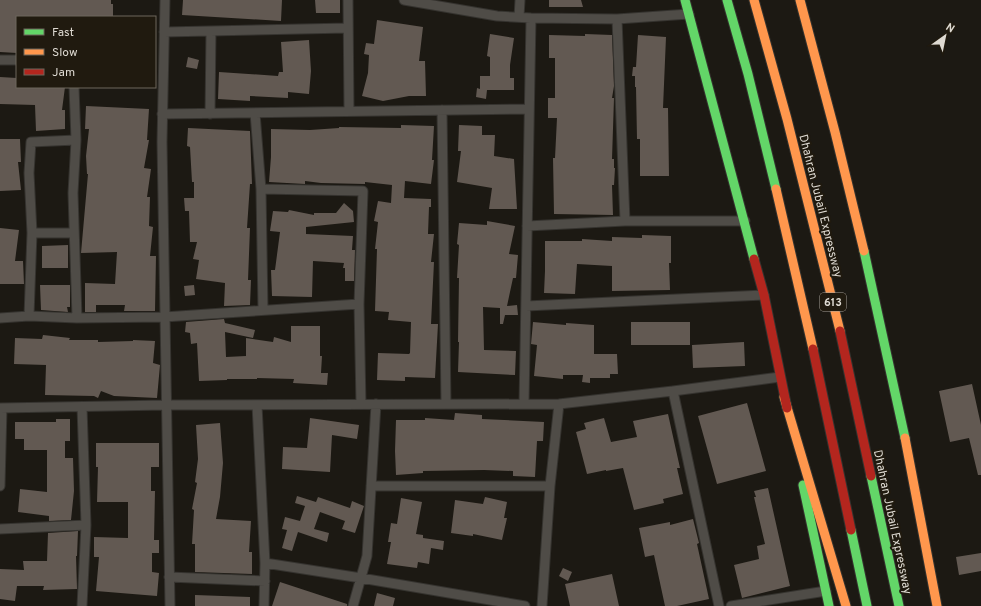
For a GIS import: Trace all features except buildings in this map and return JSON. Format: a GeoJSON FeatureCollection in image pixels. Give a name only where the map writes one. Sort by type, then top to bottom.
{"type":"FeatureCollection","features":[{"type":"Feature","properties":{"kind":"main road"},"geometry":{"type":"LineString","coordinates":[[685,0],[764,295],[784,397],[829,606]]}},
{"type":"Feature","properties":{"kind":"main road","name":"613"},"geometry":{"type":"LineString","coordinates":[[727,0],[740,43],[791,245],[831,426],[867,606]]}},
{"type":"Feature","properties":{"kind":"main road","name":"Dhahran Jubail Expressway"},"geometry":{"type":"LineString","coordinates":[[754,0],[787,119],[836,314],[899,606]]}},
{"type":"Feature","properties":{"kind":"main road"},"geometry":{"type":"LineString","coordinates":[[800,0],[850,189],[888,353],[937,606]]}},
{"type":"Feature","properties":{"kind":"main road"},"geometry":{"type":"LineString","coordinates":[[784,397],[846,606]]}},
{"type":"Feature","properties":{"kind":"street"},"geometry":{"type":"LineString","coordinates":[[164,0],[164,32],[159,56],[162,114],[164,317],[170,606]]}},
{"type":"Feature","properties":{"kind":"street"},"geometry":{"type":"LineString","coordinates":[[348,0],[348,112]]}},
{"type":"Feature","properties":{"kind":"street"},"geometry":{"type":"LineString","coordinates":[[404,0],[497,16],[531,18],[617,19],[689,14]]}},
{"type":"Feature","properties":{"kind":"street"},"geometry":{"type":"LineString","coordinates":[[519,17],[520,0]]}},
{"type":"Feature","properties":{"kind":"street"},"geometry":{"type":"LineString","coordinates":[[524,404],[531,18]]}},
{"type":"Feature","properties":{"kind":"street"},"geometry":{"type":"LineString","coordinates":[[617,19],[625,221]]}},
{"type":"Feature","properties":{"kind":"street"},"geometry":{"type":"LineString","coordinates":[[164,32],[348,28]]}},
{"type":"Feature","properties":{"kind":"street"},"geometry":{"type":"LineString","coordinates":[[210,114],[211,31]]}},
{"type":"Feature","properties":{"kind":"street"},"geometry":{"type":"LineString","coordinates":[[0,60],[16,60]]}},
{"type":"Feature","properties":{"kind":"street"},"geometry":{"type":"LineString","coordinates":[[74,88],[76,140],[73,193],[77,318]]}},
{"type":"Feature","properties":{"kind":"street"},"geometry":{"type":"LineString","coordinates":[[162,114],[529,109]]}},
{"type":"Feature","properties":{"kind":"street"},"geometry":{"type":"LineString","coordinates":[[442,110],[446,404]]}},
{"type":"Feature","properties":{"kind":"street"},"geometry":{"type":"LineString","coordinates":[[255,113],[261,190],[263,310]]}},
{"type":"Feature","properties":{"kind":"street"},"geometry":{"type":"LineString","coordinates":[[29,316],[32,233],[29,173],[30,142],[76,140]]}},
{"type":"Feature","properties":{"kind":"street"},"geometry":{"type":"LineString","coordinates":[[261,190],[363,191],[359,304],[361,404]]}},
{"type":"Feature","properties":{"kind":"street"},"geometry":{"type":"LineString","coordinates":[[527,226],[625,221],[745,221]]}},
{"type":"Feature","properties":{"kind":"street"},"geometry":{"type":"LineString","coordinates":[[32,233],[74,233]]}},
{"type":"Feature","properties":{"kind":"street"},"geometry":{"type":"LineString","coordinates":[[526,306],[764,295]]}},
{"type":"Feature","properties":{"kind":"street"},"geometry":{"type":"LineString","coordinates":[[0,318],[29,316],[77,318],[164,317],[359,304]]}},
{"type":"Feature","properties":{"kind":"street"},"geometry":{"type":"LineString","coordinates":[[0,486],[1,408],[166,405],[559,404],[780,377]]}},
{"type":"Feature","properties":{"kind":"street"},"geometry":{"type":"LineString","coordinates":[[673,391],[719,606]]}},
{"type":"Feature","properties":{"kind":"street"},"geometry":{"type":"LineString","coordinates":[[353,606],[367,556],[376,404]]}},
{"type":"Feature","properties":{"kind":"street"},"geometry":{"type":"LineString","coordinates":[[542,606],[550,486],[559,404]]}},
{"type":"Feature","properties":{"kind":"street"},"geometry":{"type":"LineString","coordinates":[[257,405],[265,563],[264,606]]}},
{"type":"Feature","properties":{"kind":"street"},"geometry":{"type":"LineString","coordinates":[[82,406],[86,526],[82,606]]}},
{"type":"Feature","properties":{"kind":"street"},"geometry":{"type":"LineString","coordinates":[[371,486],[550,486]]}},
{"type":"Feature","properties":{"kind":"street"},"geometry":{"type":"LineString","coordinates":[[0,529],[86,526]]}},
{"type":"Feature","properties":{"kind":"street"},"geometry":{"type":"LineString","coordinates":[[265,563],[525,606]]}},
{"type":"Feature","properties":{"kind":"street"},"geometry":{"type":"LineString","coordinates":[[169,577],[265,581]]}},
{"type":"Feature","properties":{"kind":"street"},"geometry":{"type":"LineString","coordinates":[[731,606],[826,591]]}},
{"type":"Feature","properties":{"kind":"traffic: fast"},"geometry":{"type":"LineString","coordinates":[[685,0],[754,259]]}},
{"type":"Feature","properties":{"kind":"traffic: fast"},"geometry":{"type":"LineString","coordinates":[[727,0],[748,74],[776,189]]}},
{"type":"Feature","properties":{"kind":"traffic: fast"},"geometry":{"type":"LineString","coordinates":[[864,251],[905,438]]}},
{"type":"Feature","properties":{"kind":"traffic: fast"},"geometry":{"type":"LineString","coordinates":[[871,476],[899,606]]}},
{"type":"Feature","properties":{"kind":"traffic: fast"},"geometry":{"type":"LineString","coordinates":[[803,485],[829,606]]}},
{"type":"Feature","properties":{"kind":"traffic: fast"},"geometry":{"type":"LineString","coordinates":[[851,530],[867,606]]}},
{"type":"Feature","properties":{"kind":"traffic: slow"},"geometry":{"type":"LineString","coordinates":[[754,0],[787,119],[840,331]]}},
{"type":"Feature","properties":{"kind":"traffic: slow"},"geometry":{"type":"LineString","coordinates":[[800,0],[835,132],[864,251]]}},
{"type":"Feature","properties":{"kind":"traffic: slow"},"geometry":{"type":"LineString","coordinates":[[776,189],[813,349]]}},
{"type":"Feature","properties":{"kind":"traffic: slow"},"geometry":{"type":"LineString","coordinates":[[784,397],[846,606]]}},
{"type":"Feature","properties":{"kind":"traffic: slow"},"geometry":{"type":"LineString","coordinates":[[905,438],[937,606]]}},
{"type":"Feature","properties":{"kind":"traffic: jam"},"geometry":{"type":"LineString","coordinates":[[754,259],[764,295],[787,408]]}},
{"type":"Feature","properties":{"kind":"traffic: jam"},"geometry":{"type":"LineString","coordinates":[[840,331],[871,476]]}},
{"type":"Feature","properties":{"kind":"traffic: jam"},"geometry":{"type":"LineString","coordinates":[[813,349],[851,530]]}}]}
